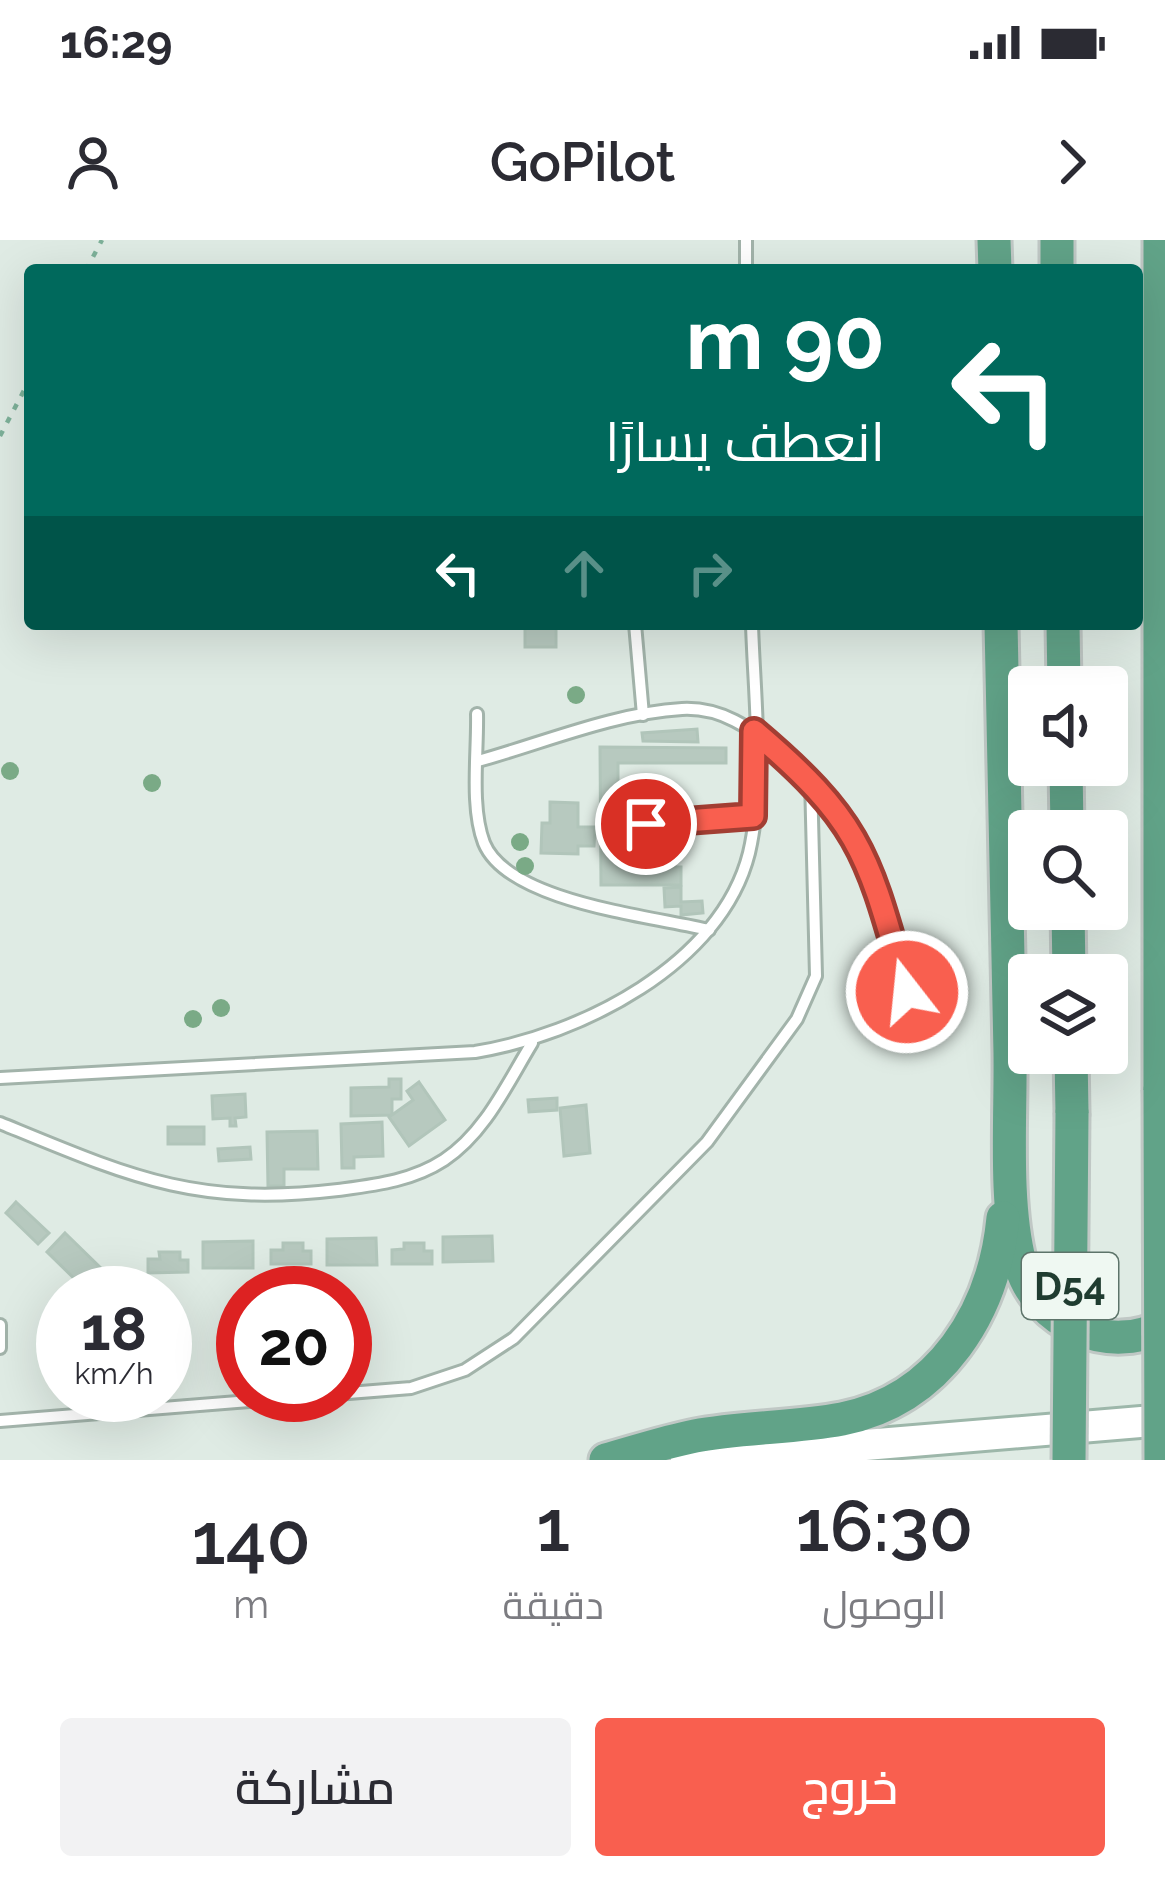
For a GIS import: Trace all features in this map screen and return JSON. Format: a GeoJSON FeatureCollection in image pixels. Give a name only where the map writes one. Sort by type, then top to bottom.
{"type":"FeatureCollection","features":[{"type":"Feature","properties":{"kind":"main road","name":"D54"},"geometry":{"type":"LineString","coordinates":[[1160,240],[1161,1460]]}},
{"type":"Feature","properties":{"kind":"main road"},"geometry":{"type":"LineString","coordinates":[[1001,630],[1017,1239],[1033,1292],[1053,1315],[1079,1330],[1125,1340],[1165,1325]]}},
{"type":"Feature","properties":{"kind":"main road"},"geometry":{"type":"LineString","coordinates":[[1064,630],[1064,666]]}},
{"type":"Feature","properties":{"kind":"main road","name":"D54"},"geometry":{"type":"LineString","coordinates":[[1069,1460],[1071,1074]]}},
{"type":"Feature","properties":{"kind":"main road"},"geometry":{"type":"LineString","coordinates":[[606,1460],[696,1436],[846,1418],[919,1384],[974,1324],[991,1288],[1011,1132]]}},
{"type":"Feature","properties":{"kind":"main road"},"geometry":{"type":"LineString","coordinates":[[686,1460],[1165,1420]]}},
{"type":"Feature","properties":{"kind":"lane"},"geometry":{"type":"LineString","coordinates":[[636,630],[643,715]]}},
{"type":"Feature","properties":{"kind":"lane"},"geometry":{"type":"LineString","coordinates":[[0,1078],[475,1052],[532,1043],[619,1001],[709,930],[742,878],[753,816],[752,630]]}},
{"type":"Feature","properties":{"kind":"lane"},"geometry":{"type":"LineString","coordinates":[[478,761],[643,715],[708,711],[754,731],[811,779],[847,820],[872,869],[919,1032]]}},
{"type":"Feature","properties":{"kind":"lane"},"geometry":{"type":"LineString","coordinates":[[477,714],[482,838],[495,865],[548,892],[709,930]]}},
{"type":"Feature","properties":{"kind":"lane"},"geometry":{"type":"LineString","coordinates":[[0,1420],[411,1388],[465,1370],[514,1338],[707,1142],[810,997],[816,946],[811,779]]}},
{"type":"Feature","properties":{"kind":"lane"},"geometry":{"type":"LineString","coordinates":[[646,824],[753,816]]}},
{"type":"Feature","properties":{"kind":"lane"},"geometry":{"type":"LineString","coordinates":[[0,1124],[121,1171],[206,1194],[280,1197],[378,1185],[445,1160],[472,1137],[532,1043]]}},
{"type":"Feature","properties":{"kind":"lane"},"geometry":{"type":"LineString","coordinates":[[0,1325],[0,1348]]}},
{"type":"Feature","properties":{"kind":"path"},"geometry":{"type":"LineString","coordinates":[[0,436],[24,390]]}},
{"type":"Feature","properties":{"kind":"building"},"geometry":{"type":"Polygon","coordinates":[[[525,630],[556,630],[556,647],[525,647],[525,630]]]}},
{"type":"Feature","properties":{"kind":"building"},"geometry":{"type":"Polygon","coordinates":[[[697,729],[698,742],[643,741],[642,733],[697,729]]]}},
{"type":"Feature","properties":{"kind":"building"},"geometry":{"type":"Polygon","coordinates":[[[600,747],[726,748],[726,763],[618,763],[618,867],[681,867],[681,885],[601,885],[600,747]]]}},
{"type":"Feature","properties":{"kind":"building"},"geometry":{"type":"Polygon","coordinates":[[[550,802],[578,803],[578,827],[595,827],[594,846],[578,846],[578,854],[541,853],[542,823],[550,823],[550,802]]]}},
{"type":"Feature","properties":{"kind":"building"},"geometry":{"type":"Polygon","coordinates":[[[681,887],[681,902],[702,901],[703,913],[681,915],[681,906],[665,907],[664,888],[681,887]]]}},
{"type":"Feature","properties":{"kind":"building"},"geometry":{"type":"Polygon","coordinates":[[[389,1079],[401,1079],[401,1099],[392,1099],[392,1115],[351,1116],[351,1088],[389,1087],[389,1079]]]}},
{"type":"Feature","properties":{"kind":"building"},"geometry":{"type":"Polygon","coordinates":[[[419,1082],[445,1120],[409,1146],[389,1117],[413,1100],[407,1091],[419,1082]]]}},
{"type":"Feature","properties":{"kind":"building"},"geometry":{"type":"Polygon","coordinates":[[[245,1094],[246,1117],[235,1118],[236,1126],[230,1126],[230,1118],[213,1119],[212,1096],[245,1094]]]}},
{"type":"Feature","properties":{"kind":"building"},"geometry":{"type":"Polygon","coordinates":[[[557,1098],[557,1110],[529,1112],[528,1100],[557,1098]]]}},
{"type":"Feature","properties":{"kind":"building"},"geometry":{"type":"Polygon","coordinates":[[[586,1105],[590,1153],[564,1156],[560,1108],[586,1105]]]}},
{"type":"Feature","properties":{"kind":"building"},"geometry":{"type":"Polygon","coordinates":[[[382,1122],[383,1156],[354,1157],[354,1168],[342,1168],[341,1124],[382,1122]]]}},
{"type":"Feature","properties":{"kind":"building"},"geometry":{"type":"Polygon","coordinates":[[[168,1127],[204,1127],[204,1144],[168,1144],[168,1127]]]}},
{"type":"Feature","properties":{"kind":"building"},"geometry":{"type":"Polygon","coordinates":[[[317,1131],[318,1169],[284,1169],[284,1186],[268,1186],[267,1132],[317,1131]]]}},
{"type":"Feature","properties":{"kind":"building"},"geometry":{"type":"Polygon","coordinates":[[[250,1147],[251,1159],[219,1161],[218,1149],[250,1147]]]}},
{"type":"Feature","properties":{"kind":"building"},"geometry":{"type":"Polygon","coordinates":[[[16,1202],[49,1233],[38,1244],[6,1213],[16,1202]]]}},
{"type":"Feature","properties":{"kind":"building"},"geometry":{"type":"Polygon","coordinates":[[[65,1233],[99,1266],[61,1266],[47,1252],[65,1233]]]}},
{"type":"Feature","properties":{"kind":"building"},"geometry":{"type":"Polygon","coordinates":[[[492,1236],[493,1261],[443,1262],[443,1237],[492,1236]]]}},
{"type":"Feature","properties":{"kind":"building"},"geometry":{"type":"Polygon","coordinates":[[[376,1238],[377,1265],[327,1265],[327,1239],[376,1238]]]}},
{"type":"Feature","properties":{"kind":"building"},"geometry":{"type":"Polygon","coordinates":[[[253,1241],[253,1266],[203,1268],[203,1242],[253,1241]]]}},
{"type":"Feature","properties":{"kind":"building"},"geometry":{"type":"Polygon","coordinates":[[[283,1243],[303,1243],[303,1251],[311,1251],[311,1264],[271,1264],[271,1250],[283,1250],[283,1243]]]}},
{"type":"Feature","properties":{"kind":"building"},"geometry":{"type":"Polygon","coordinates":[[[404,1243],[424,1243],[424,1251],[432,1251],[432,1264],[392,1264],[392,1250],[404,1249],[404,1243]]]}},
{"type":"Feature","properties":{"kind":"building"},"geometry":{"type":"Polygon","coordinates":[[[159,1252],[180,1252],[180,1260],[188,1260],[188,1266],[148,1266],[148,1259],[160,1259],[159,1252]]]}},
{"type":"Feature","properties":{"kind":"route"},"geometry":{"type":"LineString","coordinates":[[646,824],[753,816],[754,731],[811,779],[847,820],[872,869],[907,992]]}}]}
